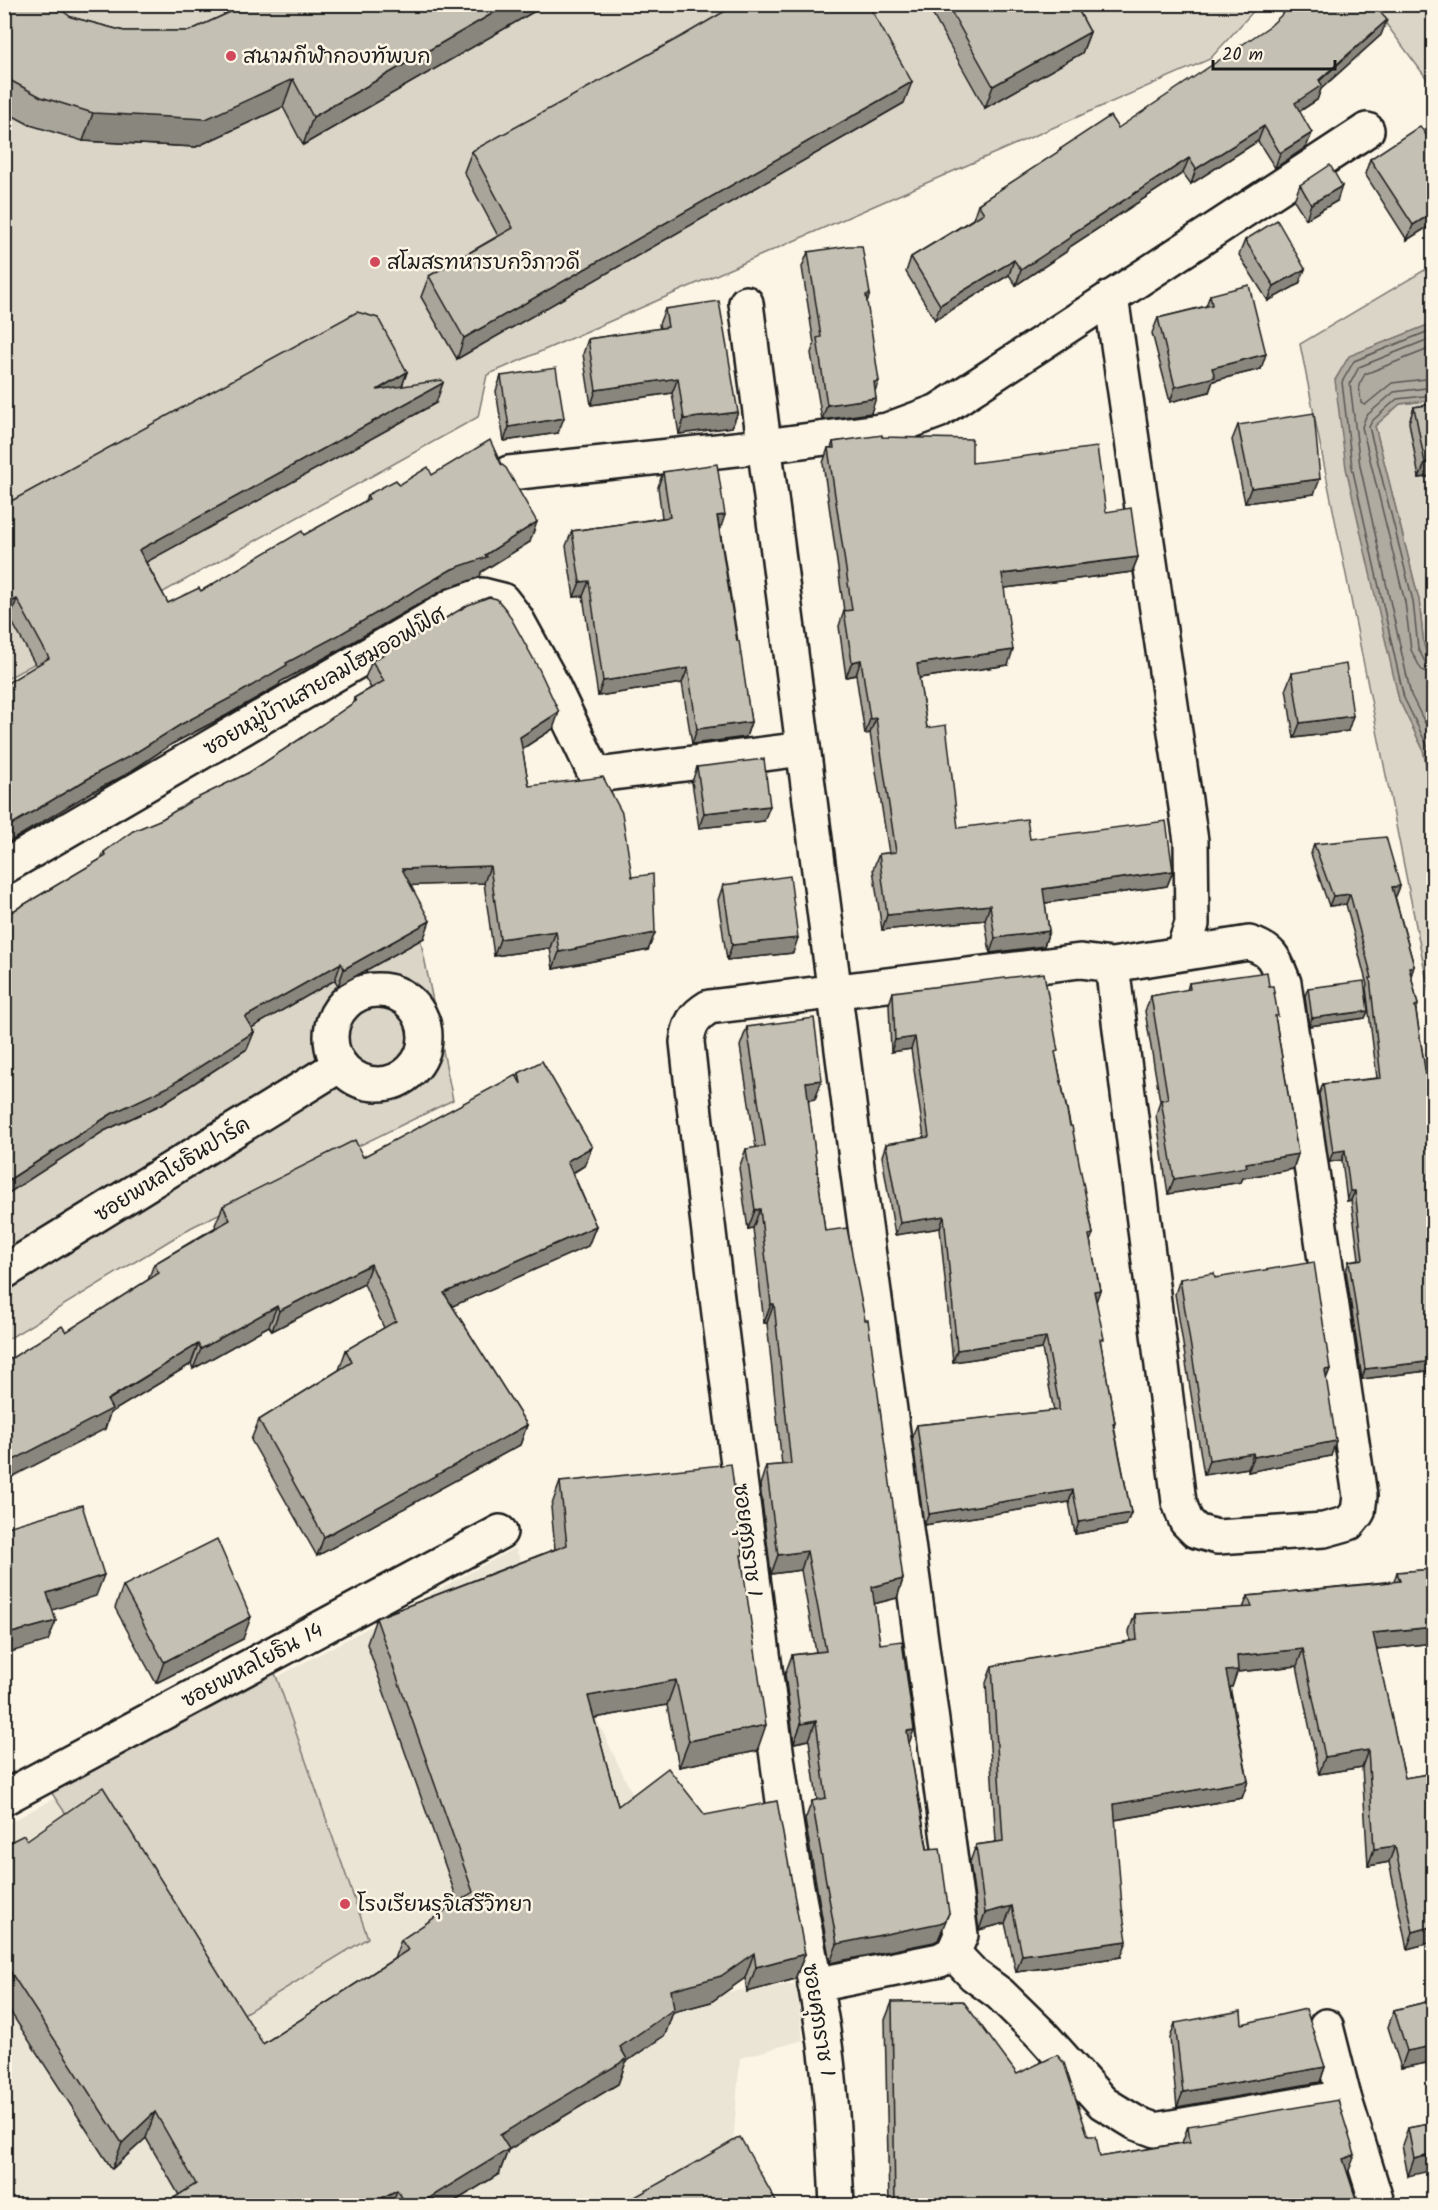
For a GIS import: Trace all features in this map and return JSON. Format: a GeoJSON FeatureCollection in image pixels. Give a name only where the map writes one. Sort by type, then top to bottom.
{"type":"FeatureCollection","features":[{"type":"Feature","properties":{"kind":"street"},"geometry":{"type":"LineString","coordinates":[[509,473],[764,446],[888,430],[908,424],[938,411],[1367,130]]}},
{"type":"Feature","properties":{"kind":"street"},"geometry":{"type":"LineString","coordinates":[[1111,297],[1191,841],[1192,924],[1182,953]]}},
{"type":"Feature","properties":{"kind":"street"},"geometry":{"type":"LineString","coordinates":[[746,303],[834,990],[961,1935],[953,1953],[940,1960],[815,1985]]}},
{"type":"Feature","properties":{"kind":"street","name":"ซอยหมู่บ้านสายลมโฮมออฟฟิศ"},"geometry":{"type":"LineString","coordinates":[[4,867],[454,605],[482,596],[502,600],[516,618],[549,678],[593,770],[604,774],[803,749]]}},
{"type":"Feature","properties":{"kind":"street","name":"ซอยศุภราช 1"},"geometry":{"type":"LineString","coordinates":[[837,2205],[832,2106],[815,1985],[792,1869],[754,1589],[687,1042],[689,1027],[696,1014],[709,1007],[1080,961],[1112,965],[1249,943],[1266,948],[1276,963],[1284,982],[1360,1496],[1358,1512],[1349,1522],[1324,1530],[1217,1537],[1196,1531],[1186,1521],[1179,1502],[1112,965]]}},
{"type":"Feature","properties":{"kind":"street","name":"ซอยพหลโยธินปาร์ค"},"geometry":{"type":"LineString","coordinates":[[4,1272],[340,1065]]}},
{"type":"Feature","properties":{"kind":"street","name":"ซอยพหลโยธิน 14"},"geometry":{"type":"LineString","coordinates":[[4,1798],[500,1532]]}},
{"type":"Feature","properties":{"kind":"street"},"geometry":{"type":"LineString","coordinates":[[953,1953],[974,1975],[1000,1994],[1041,2034],[1103,2103],[1136,2123],[1155,2130],[1344,2097]]}},
{"type":"Feature","properties":{"kind":"street"},"geometry":{"type":"LineString","coordinates":[[1326,2026],[1344,2097],[1378,2205]]}},
{"type":"Feature","properties":{"kind":"shaded area","name":"สโมสรทหารบกวิภาวดี"},"geometry":{"type":"Polygon","coordinates":[[[4,5],[1259,5],[1210,59],[487,375],[478,417],[5,680],[4,5]]]}},
{"type":"Feature","properties":{"kind":"shaded area"},"geometry":{"type":"Polygon","coordinates":[[[1372,5],[1433,5],[1433,87],[1372,5]]]}},
{"type":"Feature","properties":{"kind":"shaded area"},"geometry":{"type":"Polygon","coordinates":[[[1433,265],[1433,323],[1350,356],[1399,700],[1423,749],[1433,800],[1433,1011],[1300,344],[1433,265]]]}},
{"type":"Feature","properties":{"kind":"shaded area"},"geometry":{"type":"Polygon","coordinates":[[[1433,400],[1433,665],[1424,646],[1419,600],[1375,426],[1400,404],[1433,400]]]}},
{"type":"Feature","properties":{"kind":"shaded area"},"geometry":{"type":"Polygon","coordinates":[[[419,932],[453,1100],[192,1227],[5,1341],[5,1184],[250,1028],[419,932]]]}},
{"type":"Feature","properties":{"kind":"shaded area","name":"โรงเรียนรุจิเสรีวิทยา"},"geometry":{"type":"Polygon","coordinates":[[[515,1548],[727,1992],[796,1984],[803,2040],[740,2058],[732,2158],[639,2205],[5,2206],[5,1825],[515,1548]]]}},
{"type":"Feature","properties":{"kind":"shaded area"},"geometry":{"type":"Polygon","coordinates":[[[274,1670],[368,1938],[214,2032],[49,1789],[274,1670]]]}},
{"type":"Feature","properties":{"kind":"water"},"geometry":{"type":"Polygon","coordinates":[[[1433,323],[1433,400],[1400,404],[1375,426],[1419,600],[1424,646],[1433,665],[1433,800],[1423,749],[1399,700],[1346,468],[1335,380],[1349,356],[1433,323]]]}},
{"type":"Feature","properties":{"kind":"building","name":"สนามกีฬากองทัพบก"},"geometry":{"type":"Polygon","coordinates":[[[4,4],[53,4],[71,17],[124,31],[189,31],[248,4],[509,4],[313,117],[293,79],[206,119],[93,113],[41,97],[4,77],[4,4]]]}},
{"type":"Feature","properties":{"kind":"building"},"geometry":{"type":"Polygon","coordinates":[[[737,4],[868,4],[912,82],[464,338],[429,276],[513,228],[472,151],[737,4]]]}},
{"type":"Feature","properties":{"kind":"building"},"geometry":{"type":"Polygon","coordinates":[[[947,4],[1075,4],[1090,32],[993,86],[947,4]]]}},
{"type":"Feature","properties":{"kind":"building"},"geometry":{"type":"Polygon","coordinates":[[[1293,4],[1373,4],[1387,20],[1319,80],[1322,85],[1295,103],[1312,133],[1280,153],[1264,126],[1196,169],[1189,158],[1070,235],[1071,237],[1021,270],[1014,260],[940,305],[911,257],[984,213],[978,204],[1060,149],[1110,116],[1118,128],[1270,26],[1293,4]]]}},
{"type":"Feature","properties":{"kind":"building"},"geometry":{"type":"Polygon","coordinates":[[[1420,126],[1434,146],[1434,212],[1413,225],[1370,159],[1420,126]]]}},
{"type":"Feature","properties":{"kind":"building"},"geometry":{"type":"Polygon","coordinates":[[[1330,165],[1342,186],[1311,204],[1300,185],[1330,165]]]}},
{"type":"Feature","properties":{"kind":"building"},"geometry":{"type":"Polygon","coordinates":[[[1277,220],[1305,269],[1274,286],[1245,240],[1277,220]]]}},
{"type":"Feature","properties":{"kind":"building"},"geometry":{"type":"Polygon","coordinates":[[[862,246],[870,294],[866,295],[879,381],[874,382],[876,398],[827,405],[817,338],[821,337],[808,252],[862,246]]]}},
{"type":"Feature","properties":{"kind":"building"},"geometry":{"type":"Polygon","coordinates":[[[1249,285],[1266,354],[1212,368],[1215,377],[1175,387],[1158,318],[1212,305],[1210,295],[1249,285]]]}},
{"type":"Feature","properties":{"kind":"building"},"geometry":{"type":"Polygon","coordinates":[[[719,301],[738,412],[684,419],[678,378],[596,390],[588,339],[668,327],[665,309],[719,301]]]}},
{"type":"Feature","properties":{"kind":"building"},"geometry":{"type":"Polygon","coordinates":[[[357,312],[378,318],[407,372],[377,390],[442,380],[443,383],[139,550],[168,603],[199,588],[201,591],[302,531],[304,535],[369,499],[367,495],[396,480],[399,485],[428,467],[432,475],[490,440],[501,464],[506,468],[537,522],[485,555],[487,557],[452,569],[286,663],[287,665],[4,829],[4,685],[49,658],[17,599],[4,605],[4,505],[357,312]]]}},
{"type":"Feature","properties":{"kind":"building"},"geometry":{"type":"Polygon","coordinates":[[[556,368],[564,418],[509,427],[501,376],[556,368]]]}},
{"type":"Feature","properties":{"kind":"building"},"geometry":{"type":"Polygon","coordinates":[[[1434,404],[1434,461],[1425,463],[1414,407],[1434,404]]]}},
{"type":"Feature","properties":{"kind":"building"},"geometry":{"type":"Polygon","coordinates":[[[1314,413],[1320,479],[1251,488],[1238,425],[1314,413]]]}},
{"type":"Feature","properties":{"kind":"building"},"geometry":{"type":"Polygon","coordinates":[[[882,435],[882,437],[972,439],[972,463],[1097,447],[1106,512],[1131,508],[1138,557],[1002,574],[1013,650],[917,664],[927,728],[946,725],[958,828],[1027,819],[1030,839],[1166,821],[1173,871],[1043,889],[1049,931],[995,938],[990,905],[887,915],[879,854],[896,852],[876,718],[870,719],[861,660],[852,662],[844,611],[852,610],[828,448],[834,448],[833,442],[882,435]]]}},
{"type":"Feature","properties":{"kind":"building"},"geometry":{"type":"Polygon","coordinates":[[[717,464],[725,515],[717,516],[751,722],[697,729],[688,668],[603,681],[589,581],[580,582],[572,531],[670,517],[663,472],[717,464]]]}},
{"type":"Feature","properties":{"kind":"building"},"geometry":{"type":"Polygon","coordinates":[[[489,597],[497,599],[507,611],[539,669],[559,712],[520,737],[529,786],[603,777],[622,813],[632,877],[653,874],[655,933],[559,952],[556,931],[500,939],[490,866],[402,869],[430,921],[344,969],[341,963],[245,1017],[254,1032],[168,1087],[111,1114],[4,1183],[4,921],[10,917],[8,914],[106,856],[104,852],[133,831],[162,819],[191,801],[250,772],[323,724],[356,701],[354,698],[384,681],[372,661],[468,605],[489,597]]]}},
{"type":"Feature","properties":{"kind":"building"},"geometry":{"type":"Polygon","coordinates":[[[1346,664],[1353,716],[1300,723],[1292,673],[1346,664]]]}},
{"type":"Feature","properties":{"kind":"building"},"geometry":{"type":"Polygon","coordinates":[[[764,759],[770,806],[704,813],[697,767],[764,759]]]}},
{"type":"Feature","properties":{"kind":"building"},"geometry":{"type":"Polygon","coordinates":[[[1386,837],[1400,886],[1392,887],[1414,966],[1409,967],[1418,1005],[1415,1006],[1434,1126],[1434,1361],[1365,1369],[1349,1261],[1363,1259],[1355,1191],[1350,1191],[1345,1150],[1333,1152],[1323,1084],[1381,1078],[1370,978],[1372,978],[1350,894],[1333,896],[1314,844],[1386,837]]]}},
{"type":"Feature","properties":{"kind":"building"},"geometry":{"type":"Polygon","coordinates":[[[790,876],[798,938],[732,945],[723,885],[790,876]]]}},
{"type":"Feature","properties":{"kind":"building"},"geometry":{"type":"Polygon","coordinates":[[[1267,972],[1269,986],[1273,986],[1278,1016],[1275,1016],[1298,1154],[1246,1163],[1247,1167],[1174,1179],[1161,1100],[1168,1099],[1151,996],[1190,989],[1189,983],[1267,972]]]}},
{"type":"Feature","properties":{"kind":"building"},"geometry":{"type":"Polygon","coordinates":[[[1044,973],[1058,1051],[1055,1052],[1093,1234],[1089,1235],[1100,1290],[1094,1291],[1104,1339],[1100,1339],[1115,1423],[1113,1424],[1131,1513],[1079,1522],[1073,1490],[929,1514],[917,1425],[1059,1410],[1059,1404],[1046,1337],[957,1350],[944,1216],[900,1223],[886,1144],[929,1137],[915,1037],[895,1040],[893,992],[1044,973]]]}},
{"type":"Feature","properties":{"kind":"building"},"geometry":{"type":"Polygon","coordinates":[[[1364,981],[1368,1011],[1312,1018],[1308,988],[1364,981]]]}},
{"type":"Feature","properties":{"kind":"building"},"geometry":{"type":"Polygon","coordinates":[[[814,1018],[822,1080],[806,1082],[825,1231],[847,1228],[865,1320],[868,1320],[903,1579],[872,1587],[880,1644],[902,1641],[914,1730],[907,1731],[927,1849],[940,1848],[949,1913],[945,1921],[940,1923],[837,1944],[812,1801],[826,1798],[816,1721],[801,1724],[792,1655],[826,1651],[807,1551],[778,1555],[766,1466],[791,1464],[774,1304],[771,1304],[760,1209],[755,1210],[746,1149],[765,1146],[747,1027],[814,1018]]]}},
{"type":"Feature","properties":{"kind":"building"},"geometry":{"type":"Polygon","coordinates":[[[542,1061],[592,1147],[567,1161],[596,1226],[444,1293],[527,1425],[324,1537],[259,1420],[352,1362],[346,1350],[396,1321],[371,1264],[279,1311],[277,1306],[201,1349],[198,1344],[107,1400],[112,1409],[4,1465],[4,1363],[62,1326],[66,1332],[159,1273],[154,1264],[230,1220],[223,1206],[355,1140],[363,1157],[516,1075],[521,1084],[519,1073],[542,1061]]]}},
{"type":"Feature","properties":{"kind":"building"},"geometry":{"type":"Polygon","coordinates":[[[1314,1262],[1330,1369],[1325,1370],[1336,1441],[1254,1457],[1253,1453],[1209,1460],[1180,1279],[1214,1273],[1215,1278],[1314,1262]]]}},
{"type":"Feature","properties":{"kind":"building"},"geometry":{"type":"Polygon","coordinates":[[[731,1464],[743,1555],[741,1555],[766,1725],[689,1741],[676,1680],[588,1696],[618,1806],[668,1768],[705,1815],[777,1801],[805,1954],[756,1967],[754,1953],[721,1976],[671,1990],[674,2009],[620,2047],[627,2059],[500,2135],[509,2149],[418,2205],[407,2205],[397,2190],[368,2205],[168,2205],[166,2203],[196,2184],[155,2112],[122,2143],[4,1962],[4,1845],[24,1835],[27,1840],[103,1787],[263,2044],[408,1950],[401,1940],[473,1892],[376,1618],[567,1545],[560,1482],[731,1464]]]}},
{"type":"Feature","properties":{"kind":"building"},"geometry":{"type":"Polygon","coordinates":[[[82,1505],[104,1575],[47,1593],[56,1621],[4,1635],[4,1528],[82,1505]]]}},
{"type":"Feature","properties":{"kind":"building"},"geometry":{"type":"Polygon","coordinates":[[[217,1539],[251,1617],[164,1662],[123,1586],[217,1539]]]}},
{"type":"Feature","properties":{"kind":"building"},"geometry":{"type":"Polygon","coordinates":[[[1434,1569],[1434,1627],[1373,1633],[1405,1778],[1434,1773],[1434,1926],[1413,1932],[1395,1846],[1374,1849],[1368,1750],[1325,1757],[1303,1649],[1237,1656],[1238,1670],[1226,1671],[1248,1781],[1114,1804],[1127,1941],[1022,1955],[1012,1906],[985,1913],[976,1845],[1003,1841],[992,1666],[1137,1640],[1135,1614],[1252,1607],[1248,1596],[1400,1581],[1397,1572],[1434,1569]]]}},
{"type":"Feature","properties":{"kind":"building"},"geometry":{"type":"Polygon","coordinates":[[[1434,2000],[1434,2050],[1432,2046],[1407,2051],[1394,2010],[1434,2000]]]}},
{"type":"Feature","properties":{"kind":"building"},"geometry":{"type":"Polygon","coordinates":[[[963,2001],[1017,2074],[1057,2055],[1064,2063],[1088,2136],[1096,2136],[1100,2157],[1190,2142],[1188,2126],[1338,2100],[1355,2155],[1343,2159],[1358,2205],[895,2205],[892,2002],[963,2001]]]}},
{"type":"Feature","properties":{"kind":"building"},"geometry":{"type":"Polygon","coordinates":[[[1306,2009],[1325,2067],[1183,2092],[1175,2023],[1241,2011],[1242,2024],[1306,2009]]]}},
{"type":"Feature","properties":{"kind":"building"},"geometry":{"type":"Polygon","coordinates":[[[1434,2123],[1434,2154],[1414,2159],[1408,2128],[1434,2123]]]}},
{"type":"Feature","properties":{"kind":"building"},"geometry":{"type":"Polygon","coordinates":[[[740,2137],[778,2205],[621,2205],[740,2137]]]}},
{"type":"Feature","properties":{"kind":"place","name":"สนามกีฬากองทัพบก"},"geometry":{"type":"Point","coordinates":[231,56]}},
{"type":"Feature","properties":{"kind":"place","name":"สโมสรทหารบกวิภาวดี"},"geometry":{"type":"Point","coordinates":[375,262]}},
{"type":"Feature","properties":{"kind":"place","name":"โรงเรียนรุจิเสรีวิทยา"},"geometry":{"type":"Point","coordinates":[345,1904]}}]}
